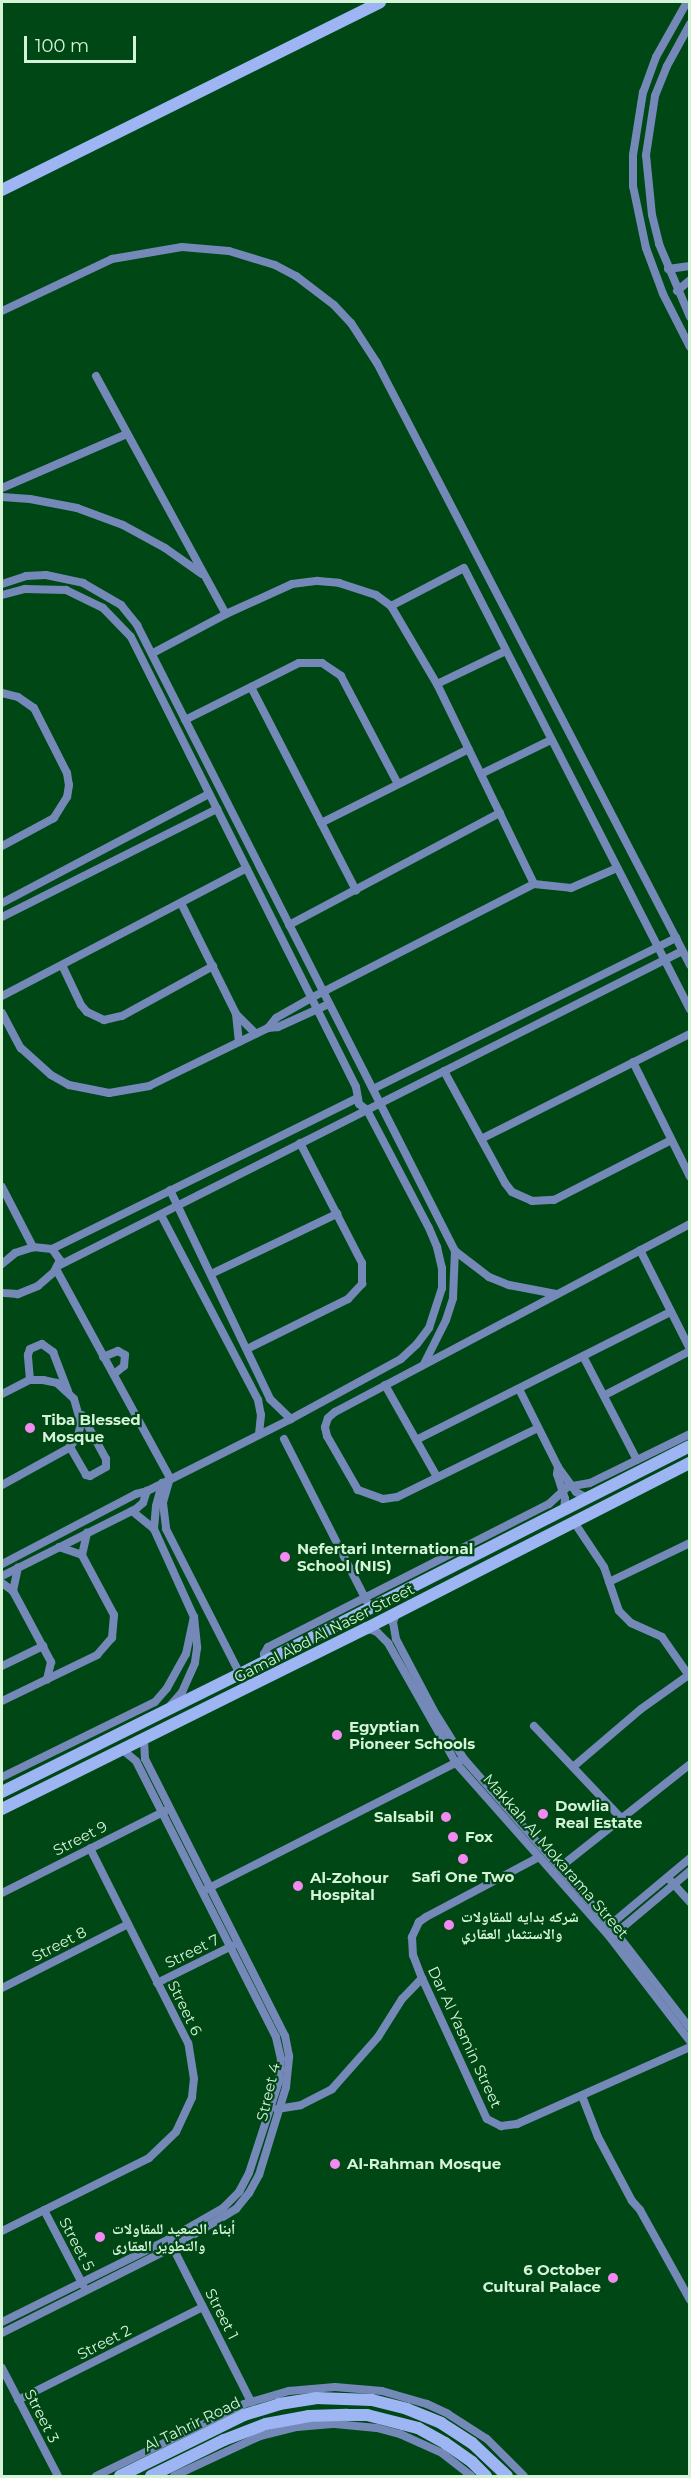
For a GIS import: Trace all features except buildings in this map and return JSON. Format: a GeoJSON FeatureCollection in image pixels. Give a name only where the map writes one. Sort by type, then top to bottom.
{"type":"FeatureCollection","features":[{"type":"Feature","properties":{"kind":"main road"},"geometry":{"type":"LineString","coordinates":[[2,190],[380,2]]}},
{"type":"Feature","properties":{"kind":"main road","name":"Gamal Abd Al Naser Street"},"geometry":{"type":"LineString","coordinates":[[2,1792],[265,1662],[367,1603],[564,1510],[690,1446]]}},
{"type":"Feature","properties":{"kind":"main road","name":"Gamal Abd Al Naser Street"},"geometry":{"type":"LineString","coordinates":[[2,1809],[396,1614],[690,1463]]}},
{"type":"Feature","properties":{"kind":"main road"},"geometry":{"type":"LineString","coordinates":[[342,2387],[347,2400]]}},
{"type":"Feature","properties":{"kind":"main road","name":"Al Tahrir Road"},"geometry":{"type":"LineString","coordinates":[[120,2476],[195,2432],[279,2404],[316,2398],[372,2400],[407,2409],[441,2423],[472,2443],[507,2476]]}},
{"type":"Feature","properties":{"kind":"main road","name":"Al Tahrir Road"},"geometry":{"type":"LineString","coordinates":[[151,2476],[224,2440],[266,2424],[309,2416],[347,2415],[374,2417],[418,2428],[454,2449],[486,2476]]}},
{"type":"Feature","properties":{"kind":"street"},"geometry":{"type":"LineString","coordinates":[[687,2],[656,57],[642,92],[633,155],[633,186],[646,248],[663,294],[690,347]]}},
{"type":"Feature","properties":{"kind":"street"},"geometry":{"type":"LineString","coordinates":[[690,24],[667,66],[656,96],[646,155],[652,215],[668,269],[690,318]]}},
{"type":"Feature","properties":{"kind":"street"},"geometry":{"type":"LineString","coordinates":[[2,311],[112,259],[182,247],[229,251],[275,265],[296,276],[334,305],[365,342],[377,363],[690,965]]}},
{"type":"Feature","properties":{"kind":"street"},"geometry":{"type":"LineString","coordinates":[[668,269],[690,266]]}},
{"type":"Feature","properties":{"kind":"street"},"geometry":{"type":"LineString","coordinates":[[677,291],[690,280]]}},
{"type":"Feature","properties":{"kind":"street"},"geometry":{"type":"LineString","coordinates":[[96,376],[226,614]]}},
{"type":"Feature","properties":{"kind":"street"},"geometry":{"type":"LineString","coordinates":[[2,488],[127,434]]}},
{"type":"Feature","properties":{"kind":"street"},"geometry":{"type":"LineString","coordinates":[[2,497],[30,499],[77,508],[123,525],[165,548],[205,575]]}},
{"type":"Feature","properties":{"kind":"street"},"geometry":{"type":"LineString","coordinates":[[392,606],[464,568],[690,1010]]}},
{"type":"Feature","properties":{"kind":"street"},"geometry":{"type":"LineString","coordinates":[[2,584],[26,576],[46,575],[83,583],[121,605],[137,625],[153,652],[185,720],[454,1251],[489,1277],[509,1285],[556,1294]]}},
{"type":"Feature","properties":{"kind":"street"},"geometry":{"type":"LineString","coordinates":[[153,652],[279,588],[311,581],[359,588],[392,606],[437,684],[534,884]]}},
{"type":"Feature","properties":{"kind":"street"},"geometry":{"type":"LineString","coordinates":[[2,595],[25,589],[66,590],[85,597],[119,621],[131,637],[356,1087],[360,1106],[368,1110],[437,1247],[442,1268],[442,1288],[437,1309],[423,1336],[401,1359],[291,1419],[147,1491],[132,1496],[2,1564],[4,1574],[132,1511],[143,1503],[147,1491]]}},
{"type":"Feature","properties":{"kind":"street"},"geometry":{"type":"LineString","coordinates":[[437,684],[506,651]]}},
{"type":"Feature","properties":{"kind":"street"},"geometry":{"type":"LineString","coordinates":[[185,720],[299,663],[311,662],[333,668],[348,686],[398,784]]}},
{"type":"Feature","properties":{"kind":"street"},"geometry":{"type":"LineString","coordinates":[[251,687],[356,890]]}},
{"type":"Feature","properties":{"kind":"street"},"geometry":{"type":"LineString","coordinates":[[2,693],[18,697],[34,708],[67,773],[69,785],[62,808],[54,818],[2,846]]}},
{"type":"Feature","properties":{"kind":"street"},"geometry":{"type":"LineString","coordinates":[[481,774],[551,740]]}},
{"type":"Feature","properties":{"kind":"street"},"geometry":{"type":"LineString","coordinates":[[321,823],[469,749]]}},
{"type":"Feature","properties":{"kind":"street"},"geometry":{"type":"LineString","coordinates":[[2,903],[209,794]]}},
{"type":"Feature","properties":{"kind":"street"},"geometry":{"type":"LineString","coordinates":[[2,917],[217,809]]}},
{"type":"Feature","properties":{"kind":"street"},"geometry":{"type":"LineString","coordinates":[[289,925],[500,813]]}},
{"type":"Feature","properties":{"kind":"street"},"geometry":{"type":"LineString","coordinates":[[2,996],[247,868]]}},
{"type":"Feature","properties":{"kind":"street"},"geometry":{"type":"LineString","coordinates":[[268,1028],[276,1018],[311,998],[534,884],[571,888],[617,868]]}},
{"type":"Feature","properties":{"kind":"street"},"geometry":{"type":"LineString","coordinates":[[181,903],[236,1014],[256,1034]]}},
{"type":"Feature","properties":{"kind":"street"},"geometry":{"type":"LineString","coordinates":[[373,1089],[675,938]]}},
{"type":"Feature","properties":{"kind":"street"},"geometry":{"type":"LineString","coordinates":[[2,1299],[6,1294],[38,1286],[57,1268],[682,951]]}},
{"type":"Feature","properties":{"kind":"street"},"geometry":{"type":"LineString","coordinates":[[62,964],[81,1005],[87,1012],[104,1020],[122,1016],[213,966]]}},
{"type":"Feature","properties":{"kind":"street"},"geometry":{"type":"LineString","coordinates":[[2,1013],[21,1048],[34,1063],[51,1076],[88,1091],[119,1092],[149,1086],[268,1028],[278,1027],[329,1004]]}},
{"type":"Feature","properties":{"kind":"street"},"geometry":{"type":"LineString","coordinates":[[236,1014],[239,1042]]}},
{"type":"Feature","properties":{"kind":"street"},"geometry":{"type":"LineString","coordinates":[[481,1139],[690,1034]]}},
{"type":"Feature","properties":{"kind":"street"},"geometry":{"type":"LineString","coordinates":[[633,1062],[690,1177]]}},
{"type":"Feature","properties":{"kind":"street"},"geometry":{"type":"LineString","coordinates":[[444,1071],[512,1192],[532,1201],[554,1200],[671,1140]]}},
{"type":"Feature","properties":{"kind":"street"},"geometry":{"type":"LineString","coordinates":[[2,1260],[33,1247],[51,1249],[358,1098]]}},
{"type":"Feature","properties":{"kind":"street"},"geometry":{"type":"LineString","coordinates":[[247,1349],[356,1293],[364,1274],[362,1263],[300,1143]]}},
{"type":"Feature","properties":{"kind":"street"},"geometry":{"type":"LineString","coordinates":[[2,1187],[33,1247]]}},
{"type":"Feature","properties":{"kind":"street"},"geometry":{"type":"LineString","coordinates":[[170,1190],[272,1402],[291,1419]]}},
{"type":"Feature","properties":{"kind":"street"},"geometry":{"type":"LineString","coordinates":[[161,1215],[258,1400],[261,1415],[259,1435]]}},
{"type":"Feature","properties":{"kind":"street"},"geometry":{"type":"LineString","coordinates":[[211,1275],[337,1215]]}},
{"type":"Feature","properties":{"kind":"street"},"geometry":{"type":"LineString","coordinates":[[538,1428],[390,1498],[369,1496],[355,1486],[327,1436],[326,1422],[331,1414],[690,1224]]}},
{"type":"Feature","properties":{"kind":"street"},"geometry":{"type":"LineString","coordinates":[[51,1249],[60,1260],[57,1268],[103,1357],[171,1478],[163,1503],[166,1529],[240,1674]]}},
{"type":"Feature","properties":{"kind":"street"},"geometry":{"type":"LineString","coordinates":[[604,1395],[690,1350],[640,1250]]}},
{"type":"Feature","properties":{"kind":"street"},"geometry":{"type":"LineString","coordinates":[[424,1365],[446,1320],[453,1298],[454,1251]]}},
{"type":"Feature","properties":{"kind":"street"},"geometry":{"type":"LineString","coordinates":[[206,1299],[219,1292]]}},
{"type":"Feature","properties":{"kind":"street"},"geometry":{"type":"LineString","coordinates":[[416,1440],[671,1312]]}},
{"type":"Feature","properties":{"kind":"street"},"geometry":{"type":"LineString","coordinates":[[30,1380],[28,1355],[30,1349],[42,1344],[53,1353],[68,1391],[106,1459],[106,1467],[90,1476],[86,1475],[70,1448]]}},
{"type":"Feature","properties":{"kind":"street"},"geometry":{"type":"LineString","coordinates":[[103,1357],[117,1351],[125,1355],[124,1366],[114,1374]]}},
{"type":"Feature","properties":{"kind":"street"},"geometry":{"type":"LineString","coordinates":[[584,1356],[638,1460]]}},
{"type":"Feature","properties":{"kind":"street"},"geometry":{"type":"LineString","coordinates":[[2,1394],[30,1380],[57,1383],[68,1391]]}},
{"type":"Feature","properties":{"kind":"street"},"geometry":{"type":"LineString","coordinates":[[385,1385],[437,1477]]}},
{"type":"Feature","properties":{"kind":"street"},"geometry":{"type":"LineString","coordinates":[[519,1389],[558,1467],[557,1474],[567,1487],[586,1498]]}},
{"type":"Feature","properties":{"kind":"street"},"geometry":{"type":"LineString","coordinates":[[2,1485],[70,1448],[78,1436],[81,1423],[79,1409]]}},
{"type":"Feature","properties":{"kind":"street"},"geometry":{"type":"LineString","coordinates":[[284,1439],[367,1603],[549,1504],[567,1487],[590,1483],[690,1434]]}},
{"type":"Feature","properties":{"kind":"street"},"geometry":{"type":"LineString","coordinates":[[154,1529],[156,1506],[162,1483]]}},
{"type":"Feature","properties":{"kind":"street"},"geometry":{"type":"LineString","coordinates":[[564,1510],[567,1487]]}},
{"type":"Feature","properties":{"kind":"street"},"geometry":{"type":"LineString","coordinates":[[132,1511],[154,1529],[194,1617],[197,1632],[195,1663],[182,1692],[160,1714]]}},
{"type":"Feature","properties":{"kind":"street"},"geometry":{"type":"LineString","coordinates":[[573,1767],[641,1709],[689,1675],[662,1637],[631,1623],[619,1611],[601,1560],[574,1522]]}},
{"type":"Feature","properties":{"kind":"street"},"geometry":{"type":"LineString","coordinates":[[2,1701],[69,1669],[106,1648],[115,1627],[114,1616],[82,1555],[87,1533]]}},
{"type":"Feature","properties":{"kind":"street"},"geometry":{"type":"LineString","coordinates":[[609,1582],[690,1543]]}},
{"type":"Feature","properties":{"kind":"street"},"geometry":{"type":"LineString","coordinates":[[59,1548],[82,1555]]}},
{"type":"Feature","properties":{"kind":"street"},"geometry":{"type":"LineString","coordinates":[[13,1591],[18,1568]]}},
{"type":"Feature","properties":{"kind":"street"},"geometry":{"type":"LineString","coordinates":[[2,1582],[13,1591],[51,1662],[47,1680]]}},
{"type":"Feature","properties":{"kind":"street","name":"Makkah Al Mokarama Street"},"geometry":{"type":"LineString","coordinates":[[392,1641],[396,1614]]}},
{"type":"Feature","properties":{"kind":"street"},"geometry":{"type":"LineString","coordinates":[[2,1777],[154,1702],[167,1688],[182,1663],[191,1636],[194,1617]]}},
{"type":"Feature","properties":{"kind":"street","name":"Makkah Al Mokarama Street"},"geometry":{"type":"LineString","coordinates":[[367,1628],[392,1641],[444,1729],[460,1761],[609,1936],[690,2042]]}},
{"type":"Feature","properties":{"kind":"street"},"geometry":{"type":"LineString","coordinates":[[2,1666],[43,1646]]}},
{"type":"Feature","properties":{"kind":"street"},"geometry":{"type":"LineString","coordinates":[[51,1662],[69,1669]]}},
{"type":"Feature","properties":{"kind":"street"},"geometry":{"type":"LineString","coordinates":[[534,1726],[621,1818]]}},
{"type":"Feature","properties":{"kind":"street","name":"Street 4"},"geometry":{"type":"LineString","coordinates":[[144,1740],[145,1759],[166,1810],[206,1890],[230,1948],[279,2048],[281,2070],[276,2109]]}},
{"type":"Feature","properties":{"kind":"street","name":"Street 4"},"geometry":{"type":"LineString","coordinates":[[123,1750],[136,1761],[166,1810]]}},
{"type":"Feature","properties":{"kind":"street"},"geometry":{"type":"LineString","coordinates":[[206,1890],[460,1761]]}},
{"type":"Feature","properties":{"kind":"street","name":"Makkah Al Mokarama Street"},"geometry":{"type":"LineString","coordinates":[[460,1761],[610,1924],[690,2028]]}},
{"type":"Feature","properties":{"kind":"street"},"geometry":{"type":"LineString","coordinates":[[559,1868],[690,1764]]}},
{"type":"Feature","properties":{"kind":"street","name":"Street 9"},"geometry":{"type":"LineString","coordinates":[[2,1893],[166,1810]]}},
{"type":"Feature","properties":{"kind":"street","name":"Street 6"},"geometry":{"type":"LineString","coordinates":[[2,2231],[149,2158],[170,2139],[186,2115],[194,2079],[188,2043],[90,1848]]}},
{"type":"Feature","properties":{"kind":"street","name":"Dar Al Yasmin Street"},"geometry":{"type":"LineString","coordinates":[[540,1857],[468,1893],[419,1922],[412,1937],[411,1946],[422,1978],[482,2112],[494,2124],[501,2126],[517,2124],[690,2047]]}},
{"type":"Feature","properties":{"kind":"street"},"geometry":{"type":"LineString","coordinates":[[610,1924],[690,1858]]}},
{"type":"Feature","properties":{"kind":"street"},"geometry":{"type":"LineString","coordinates":[[616,1933],[690,1871]]}},
{"type":"Feature","properties":{"kind":"street"},"geometry":{"type":"LineString","coordinates":[[667,1876],[690,1902]]}},
{"type":"Feature","properties":{"kind":"street","name":"Street 4"},"geometry":{"type":"LineString","coordinates":[[2,2322],[84,2286],[171,2243],[214,2215],[239,2192],[249,2173],[288,2077],[287,2046],[280,2026],[239,1943],[206,1890]]}},
{"type":"Feature","properties":{"kind":"street","name":"Street 8"},"geometry":{"type":"LineString","coordinates":[[2,1988],[128,1924]]}},
{"type":"Feature","properties":{"kind":"street","name":"Street 7"},"geometry":{"type":"LineString","coordinates":[[157,1983],[239,1943]]}},
{"type":"Feature","properties":{"kind":"street"},"geometry":{"type":"LineString","coordinates":[[276,2109],[293,2108],[320,2097],[342,2080],[378,2037],[402,1999],[422,1978]]}},
{"type":"Feature","properties":{"kind":"street"},"geometry":{"type":"LineString","coordinates":[[582,2096],[598,2137],[632,2201],[640,2210],[690,2300]]}},
{"type":"Feature","properties":{"kind":"street","name":"Street 5"},"geometry":{"type":"LineString","coordinates":[[44,2210],[84,2286]]}},
{"type":"Feature","properties":{"kind":"street","name":"Street 1"},"geometry":{"type":"LineString","coordinates":[[171,2243],[250,2402]]}},
{"type":"Feature","properties":{"kind":"street","name":"Street 4"},"geometry":{"type":"LineString","coordinates":[[2,2333],[84,2286]]}},
{"type":"Feature","properties":{"kind":"street","name":"Street 2"},"geometry":{"type":"LineString","coordinates":[[18,2400],[203,2307]]}},
{"type":"Feature","properties":{"kind":"street","name":"Street 3"},"geometry":{"type":"LineString","coordinates":[[2,2368],[58,2476]]}},
{"type":"Feature","properties":{"kind":"street"},"geometry":{"type":"LineString","coordinates":[[96,2476],[195,2432],[250,2402],[289,2391],[342,2387],[405,2397],[448,2414],[488,2439],[524,2476]]}},
{"type":"Feature","properties":{"kind":"street"},"geometry":{"type":"LineString","coordinates":[[174,2476],[260,2436],[297,2427],[335,2424],[377,2428],[400,2434],[442,2453],[471,2476]]}},
{"type":"Feature","properties":{"kind":"place","name":"Tiba Blessed Mosque"},"geometry":{"type":"Point","coordinates":[30,1428]}},
{"type":"Feature","properties":{"kind":"place","name":"Nefertari International School (NIS)"},"geometry":{"type":"Point","coordinates":[285,1557]}},
{"type":"Feature","properties":{"kind":"place","name":"Egyptian Pioneer Schools"},"geometry":{"type":"Point","coordinates":[337,1735]}},
{"type":"Feature","properties":{"kind":"place","name":"Dowlia Real Estate"},"geometry":{"type":"Point","coordinates":[543,1814]}},
{"type":"Feature","properties":{"kind":"place","name":"Salsabil"},"geometry":{"type":"Point","coordinates":[446,1817]}},
{"type":"Feature","properties":{"kind":"place","name":"Fox"},"geometry":{"type":"Point","coordinates":[453,1837]}},
{"type":"Feature","properties":{"kind":"place","name":"Safi One Two"},"geometry":{"type":"Point","coordinates":[463,1859]}},
{"type":"Feature","properties":{"kind":"place","name":"Al-Zohour Hospital"},"geometry":{"type":"Point","coordinates":[298,1886]}},
{"type":"Feature","properties":{"kind":"place","name":"شركه بدايه للمقاولات والاستثمار العقاري"},"geometry":{"type":"Point","coordinates":[449,1925]}},
{"type":"Feature","properties":{"kind":"place","name":"Al-Rahman Mosque"},"geometry":{"type":"Point","coordinates":[335,2164]}},
{"type":"Feature","properties":{"kind":"place","name":"أبناء الصعيد للمقاولات والتطوير العقارى"},"geometry":{"type":"Point","coordinates":[100,2237]}},
{"type":"Feature","properties":{"kind":"place","name":"6 October Cultural Palace"},"geometry":{"type":"Point","coordinates":[613,2278]}}]}
